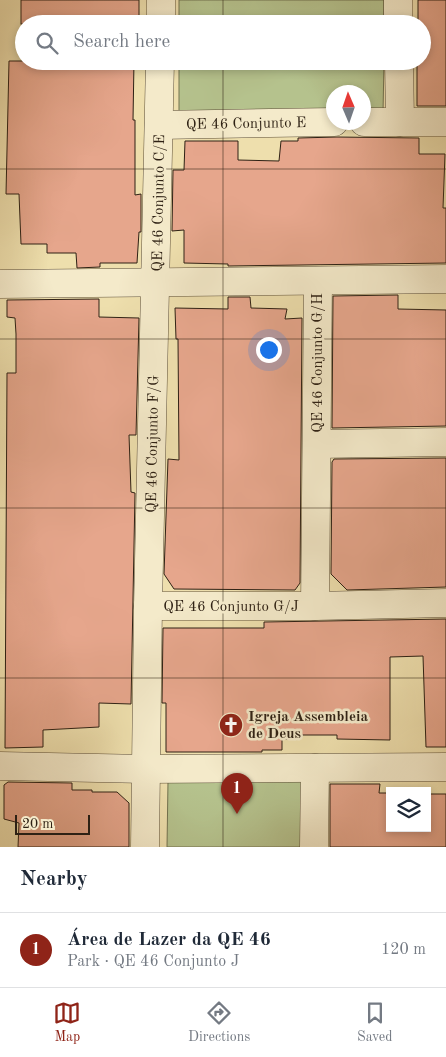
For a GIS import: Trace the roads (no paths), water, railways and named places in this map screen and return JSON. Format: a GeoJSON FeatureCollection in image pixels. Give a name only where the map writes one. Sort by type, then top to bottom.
{"type":"FeatureCollection","features":[{"type":"Feature","properties":{"kind":"street"},"geometry":{"type":"LineString","coordinates":[[161,0],[161,15]]}},
{"type":"Feature","properties":{"kind":"street"},"geometry":{"type":"LineString","coordinates":[[398,0],[398,15]]}},
{"type":"Feature","properties":{"kind":"street","name":"QE 46 Conjunto C/E"},"geometry":{"type":"LineString","coordinates":[[156,282],[160,70]]}},
{"type":"Feature","properties":{"kind":"street"},"geometry":{"type":"LineString","coordinates":[[399,70],[400,122]]}},
{"type":"Feature","properties":{"kind":"street","name":"QE 46 Conjunto E"},"geometry":{"type":"LineString","coordinates":[[159,124],[326,122]]}},
{"type":"Feature","properties":{"kind":"street"},"geometry":{"type":"LineString","coordinates":[[371,122],[446,122]]}},
{"type":"Feature","properties":{"kind":"street"},"geometry":{"type":"LineString","coordinates":[[0,284],[446,280]]}},
{"type":"Feature","properties":{"kind":"street","name":"QE 46 Conjunto G/H"},"geometry":{"type":"LineString","coordinates":[[315,606],[318,281]]}},
{"type":"Feature","properties":{"kind":"street","name":"QE 46 Conjunto F/G"},"geometry":{"type":"LineString","coordinates":[[145,847],[148,606],[156,282]]}},
{"type":"Feature","properties":{"kind":"street"},"geometry":{"type":"LineString","coordinates":[[317,444],[446,442]]}},
{"type":"Feature","properties":{"kind":"street","name":"QE 46 Conjunto G/J"},"geometry":{"type":"LineString","coordinates":[[148,606],[315,606],[446,603]]}},
{"type":"Feature","properties":{"kind":"street"},"geometry":{"type":"LineString","coordinates":[[0,766],[146,768],[446,767]]}},
{"type":"Feature","properties":{"kind":"street"},"geometry":{"type":"LineString","coordinates":[[314,847],[315,768]]}},
{"type":"Feature","properties":{"kind":"place","name":"Igreja Assembleia de Deus"},"geometry":{"type":"Point","coordinates":[231,725]}},
{"type":"Feature","properties":{"kind":"place","name":"Área de Lazer da QE 46"},"geometry":{"type":"Point","coordinates":[237,814]}}]}
